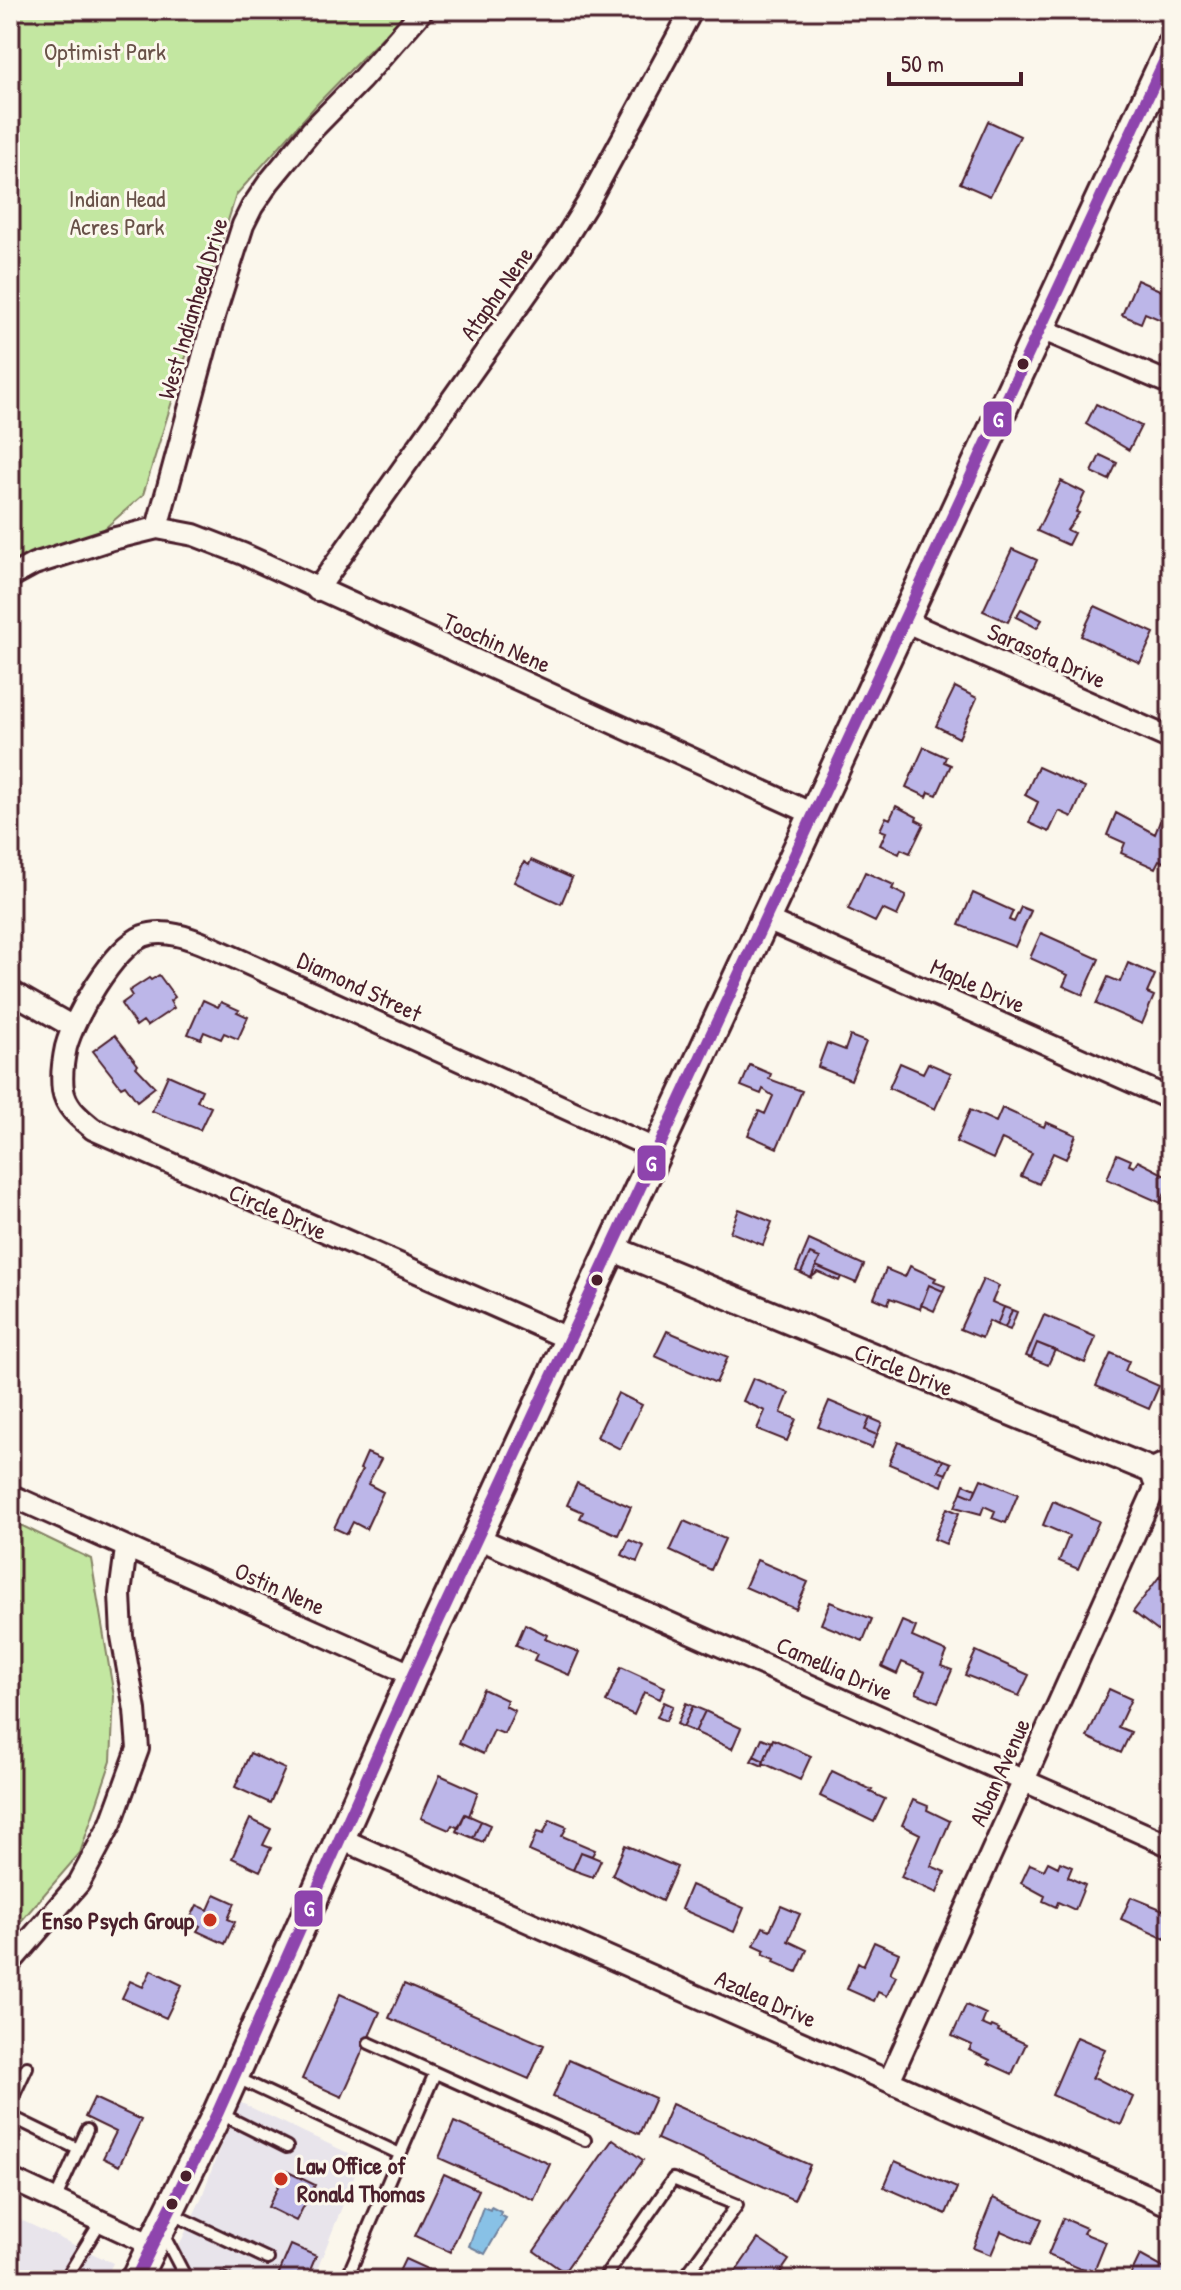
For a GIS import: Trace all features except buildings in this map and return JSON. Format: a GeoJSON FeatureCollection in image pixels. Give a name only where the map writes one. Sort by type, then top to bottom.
{"type":"FeatureCollection","features":[{"type":"Feature","properties":{"kind":"main road"},"geometry":{"type":"LineString","coordinates":[[135,2280],[218,2112],[413,1675],[1171,47]]}},
{"type":"Feature","properties":{"kind":"street","name":"West Indianhead Drive"},"geometry":{"type":"LineString","coordinates":[[157,528],[215,313],[243,225],[252,207],[311,131],[423,10]]}},
{"type":"Feature","properties":{"kind":"street","name":"Atapha Nene"},"geometry":{"type":"LineString","coordinates":[[317,590],[562,244],[587,204],[692,10]]}},
{"type":"Feature","properties":{"kind":"street"},"geometry":{"type":"LineString","coordinates":[[1039,328],[1171,384]]}},
{"type":"Feature","properties":{"kind":"street"},"geometry":{"type":"LineString","coordinates":[[10,577],[34,564],[157,528]]}},
{"type":"Feature","properties":{"kind":"street","name":"Toochin Nene"},"geometry":{"type":"LineString","coordinates":[[157,528],[194,535],[243,554],[813,814]]}},
{"type":"Feature","properties":{"kind":"street","name":"Sarasota Drive"},"geometry":{"type":"LineString","coordinates":[[902,620],[1171,739]]}},
{"type":"Feature","properties":{"kind":"street","name":"Maple Drive"},"geometry":{"type":"LineString","coordinates":[[765,919],[1171,1099]]}},
{"type":"Feature","properties":{"kind":"street","name":"Diamond Street"},"geometry":{"type":"LineString","coordinates":[[73,1027],[115,958],[133,943],[144,936],[183,936],[657,1150]]}},
{"type":"Feature","properties":{"kind":"street"},"geometry":{"type":"LineString","coordinates":[[10,991],[73,1027]]}},
{"type":"Feature","properties":{"kind":"street","name":"Circle Drive"},"geometry":{"type":"LineString","coordinates":[[73,1027],[62,1066],[64,1093],[73,1111],[93,1129],[569,1339]]}},
{"type":"Feature","properties":{"kind":"street","name":"Circle Drive"},"geometry":{"type":"LineString","coordinates":[[611,1248],[1165,1471]]}},
{"type":"Feature","properties":{"kind":"street","name":"Alban Avenue"},"geometry":{"type":"LineString","coordinates":[[889,2081],[1165,1471]]}},
{"type":"Feature","properties":{"kind":"street","name":"Ostin Nene"},"geometry":{"type":"LineString","coordinates":[[10,1495],[413,1675]]}},
{"type":"Feature","properties":{"kind":"street","name":"Camellia Drive"},"geometry":{"type":"LineString","coordinates":[[478,1538],[1171,1846]]}},
{"type":"Feature","properties":{"kind":"street"},"geometry":{"type":"LineString","coordinates":[[10,1963],[79,1883],[111,1823],[138,1749],[135,1710],[122,1636],[120,1594],[126,1549]]}},
{"type":"Feature","properties":{"kind":"street","name":"Azalea Drive"},"geometry":{"type":"LineString","coordinates":[[339,1838],[1171,2206]]}},
{"type":"Feature","properties":{"kind":"street"},"geometry":{"type":"LineString","coordinates":[[12,2184],[101,2221],[160,2228]]}},
{"type":"Feature","properties":{"kind":"lane"},"geometry":{"type":"LineString","coordinates":[[369,2043],[585,2140]]}},
{"type":"Feature","properties":{"kind":"lane"},"geometry":{"type":"LineString","coordinates":[[10,2103],[27,2067]]}},
{"type":"Feature","properties":{"kind":"lane"},"geometry":{"type":"LineString","coordinates":[[346,2280],[435,2073]]}},
{"type":"Feature","properties":{"kind":"lane"},"geometry":{"type":"LineString","coordinates":[[234,2077],[400,2154]]}},
{"type":"Feature","properties":{"kind":"lane"},"geometry":{"type":"LineString","coordinates":[[218,2112],[287,2147]]}},
{"type":"Feature","properties":{"kind":"lane"},"geometry":{"type":"LineString","coordinates":[[10,2116],[78,2149]]}},
{"type":"Feature","properties":{"kind":"lane"},"geometry":{"type":"LineString","coordinates":[[55,2200],[87,2130]]}},
{"type":"Feature","properties":{"kind":"lane"},"geometry":{"type":"LineString","coordinates":[[603,2280],[673,2179],[737,2205],[683,2280]]}},
{"type":"Feature","properties":{"kind":"lane"},"geometry":{"type":"LineString","coordinates":[[65,2280],[101,2221]]}},
{"type":"Feature","properties":{"kind":"lane"},"geometry":{"type":"LineString","coordinates":[[160,2228],[268,2259]]}},
{"type":"Feature","properties":{"kind":"lane"},"geometry":{"type":"LineString","coordinates":[[160,2228],[187,2280]]}},
{"type":"Feature","properties":{"kind":"lane"},"geometry":{"type":"LineString","coordinates":[[10,2272],[27,2280]]}},
{"type":"Feature","properties":{"kind":"shaded area","name":"Law Office of Ronald Thomas"},"geometry":{"type":"Polygon","coordinates":[[[237,2101],[361,2159],[313,2280],[163,2280],[201,2199],[237,2101]]]}},
{"type":"Feature","properties":{"kind":"shaded area"},"geometry":{"type":"Polygon","coordinates":[[[10,2215],[113,2263],[105,2280],[10,2280],[10,2215]]]}},
{"type":"Feature","properties":{"kind":"green space","name":"Indian Head Acres Park"},"geometry":{"type":"Polygon","coordinates":[[[10,10],[409,10],[319,102],[236,195],[143,495],[103,530],[10,570],[10,10]]]}},
{"type":"Feature","properties":{"kind":"green space"},"geometry":{"type":"Polygon","coordinates":[[[10,1520],[91,1559],[114,1696],[111,1761],[80,1853],[10,1934],[10,1520]]]}},
{"type":"Feature","properties":{"kind":"water"},"geometry":{"type":"Polygon","coordinates":[[[483,2207],[490,2210],[491,2207],[506,2218],[485,2254],[469,2246],[483,2207]]]}},
{"type":"Feature","properties":{"kind":"transit line","name":"G"},"geometry":{"type":"LineString","coordinates":[[135,2280],[218,2112],[413,1675],[1171,47]]}},
{"type":"Feature","properties":{"kind":"place","name":"Enso Psych Group"},"geometry":{"type":"Point","coordinates":[210,1920]}},
{"type":"Feature","properties":{"kind":"place","name":"Law Office of Ronald Thomas"},"geometry":{"type":"Point","coordinates":[281,2179]}},
{"type":"Feature","properties":{"kind":"park label","name":"Optimist Park"},"geometry":{"type":"Point","coordinates":[105,51]}}]}
